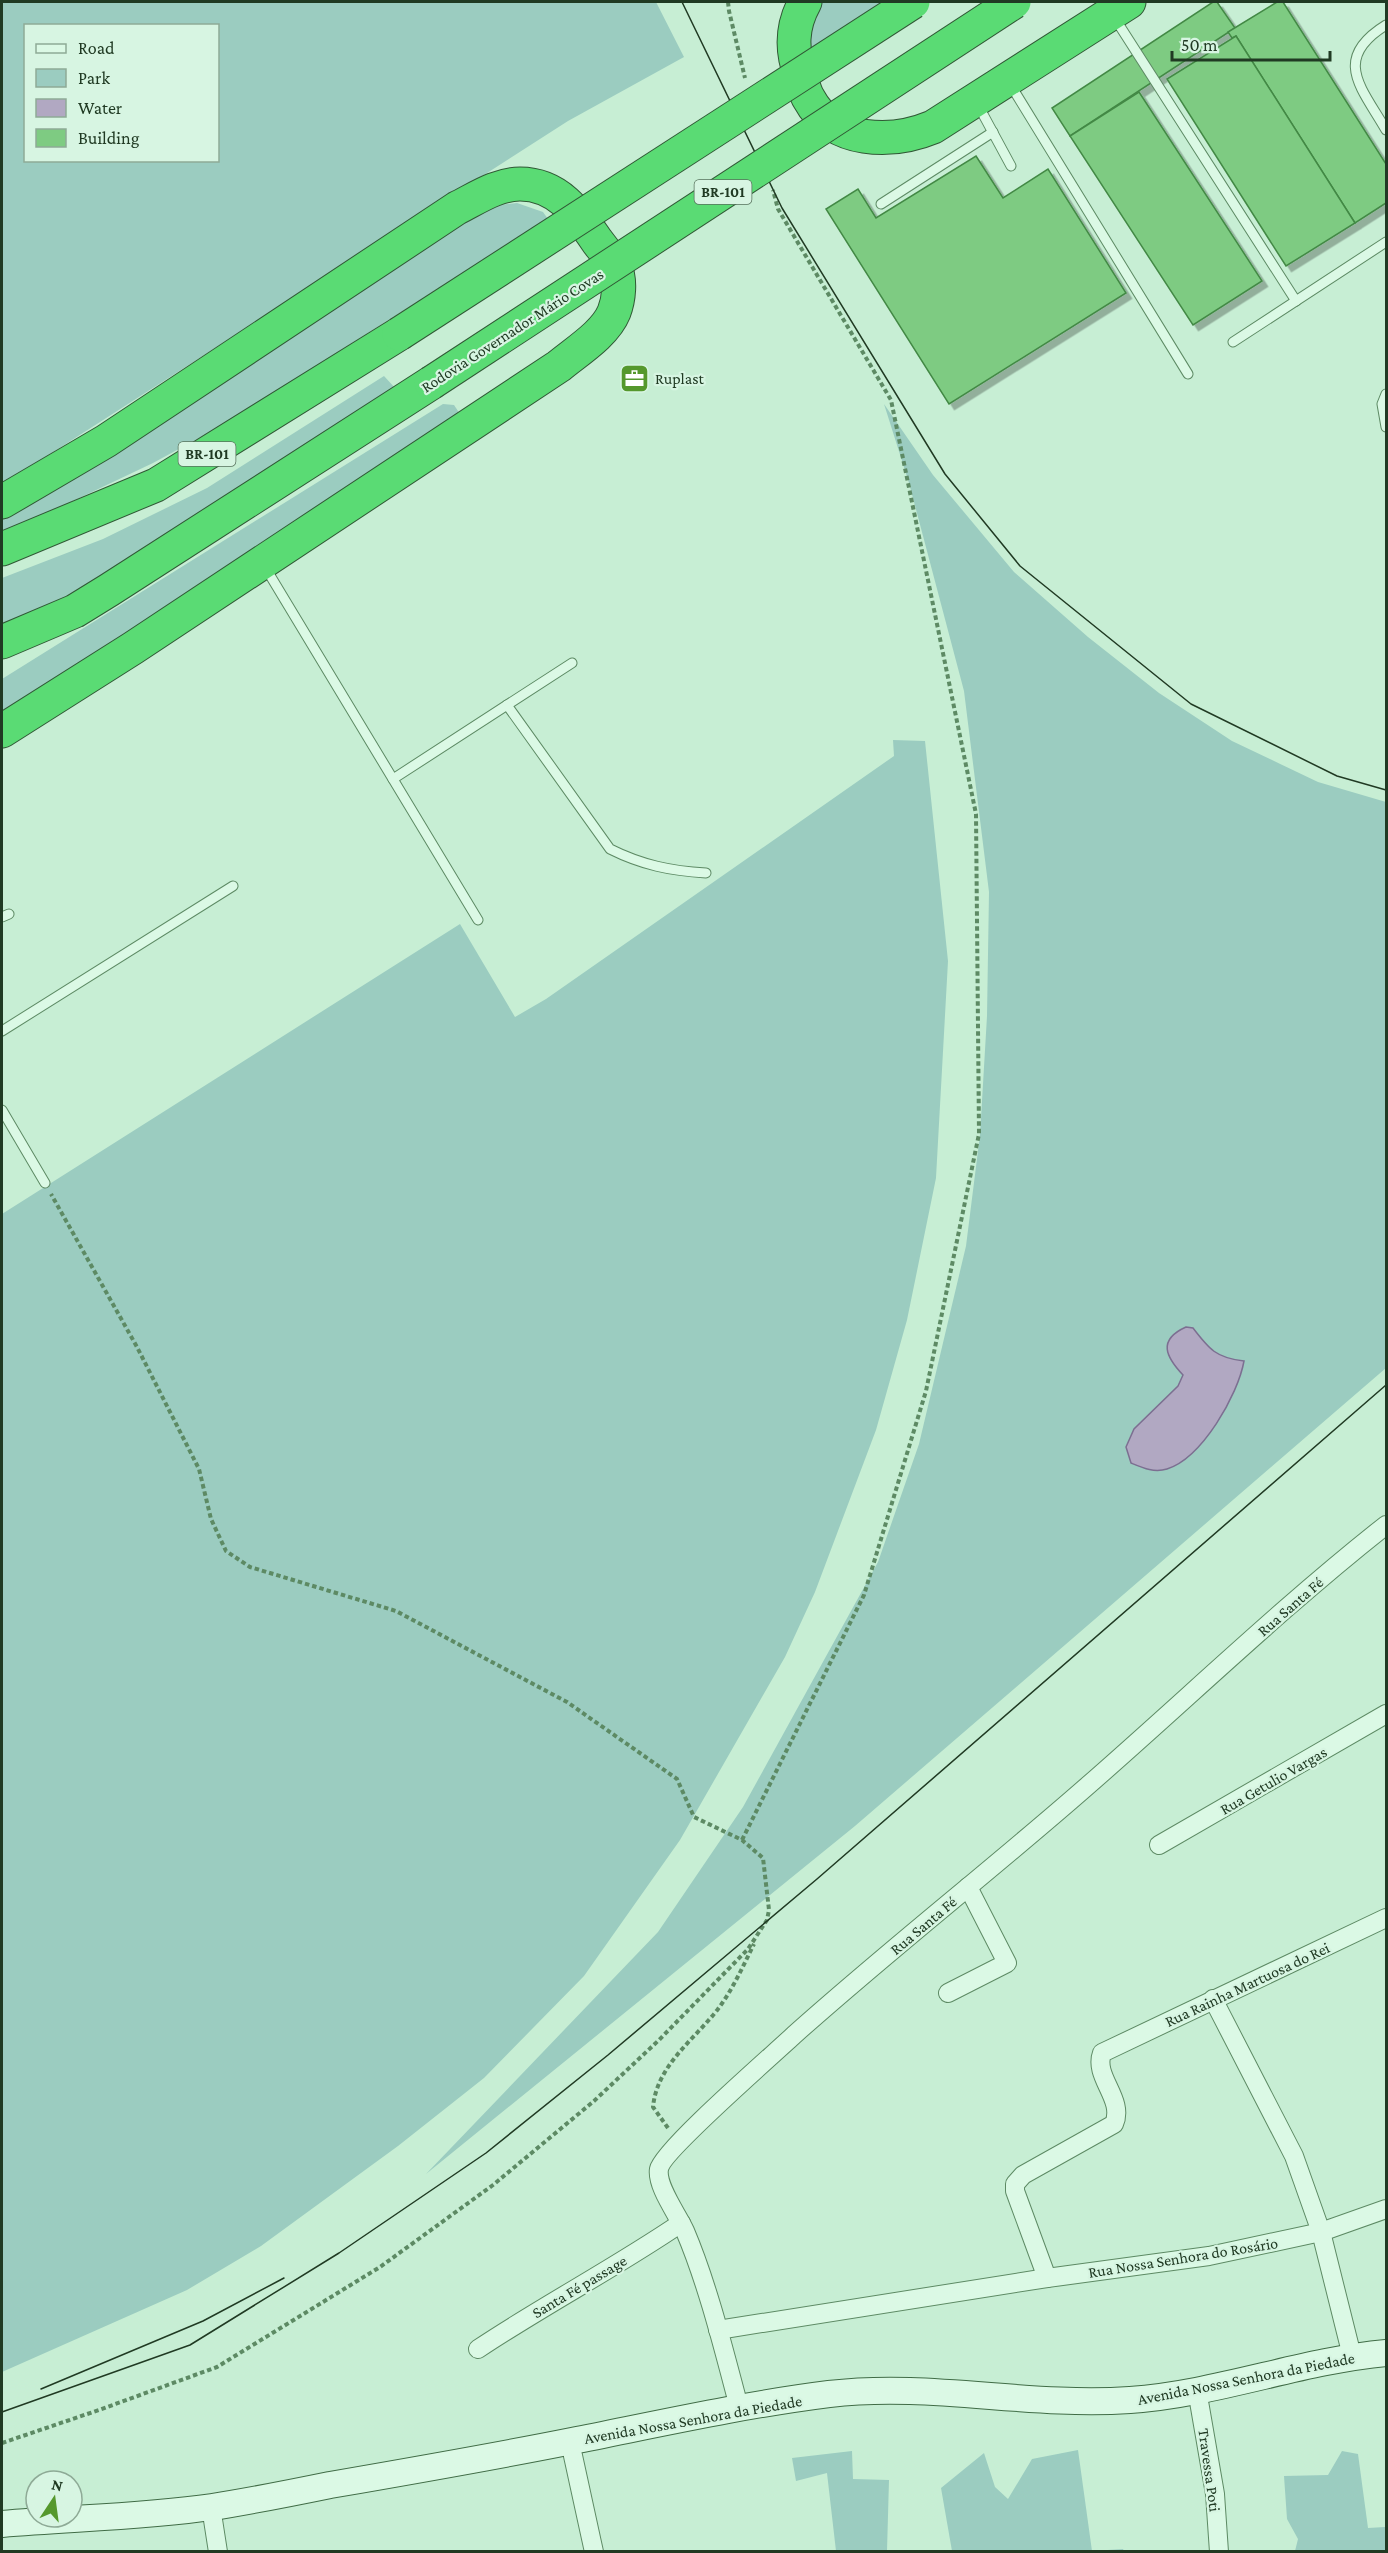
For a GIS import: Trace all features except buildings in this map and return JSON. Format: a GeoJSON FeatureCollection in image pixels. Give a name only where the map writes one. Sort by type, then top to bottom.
{"type":"FeatureCollection","features":[{"type":"Feature","properties":{"kind":"highway"},"geometry":{"type":"LineString","coordinates":[[805,2],[795,27],[794,58],[809,100],[818,111],[841,130],[874,138],[912,136],[933,127],[1120,7]]}},
{"type":"Feature","properties":{"kind":"highway","name":"BR-101"},"geometry":{"type":"LineString","coordinates":[[2,549],[156,484],[399,334],[913,2]]}},
{"type":"Feature","properties":{"kind":"highway","name":"Rodovia Governador Mário Covas"},"geometry":{"type":"LineString","coordinates":[[2,642],[75,611],[110,590],[1014,2]]}},
{"type":"Feature","properties":{"kind":"highway"},"geometry":{"type":"LineString","coordinates":[[2,502],[106,441],[457,208],[501,186],[521,184],[554,192],[567,201],[615,267],[618,299],[614,314],[603,329],[559,366],[2,731]]}},
{"type":"Feature","properties":{"kind":"street","name":"Rua Santa Fé"},"geometry":{"type":"LineString","coordinates":[[739,2407],[718,2330],[681,2223],[665,2192],[659,2169],[664,2158],[837,1997],[1061,1810],[1271,1622],[1386,1525]]}},
{"type":"Feature","properties":{"kind":"street","name":"Rua Getulio Vargas"},"geometry":{"type":"LineString","coordinates":[[1159,1845],[1386,1714]]}},
{"type":"Feature","properties":{"kind":"street"},"geometry":{"type":"LineString","coordinates":[[948,1993],[1007,1963],[968,1887]]}},
{"type":"Feature","properties":{"kind":"street","name":"Rua Rainha Martuosa do Rei"},"geometry":{"type":"LineString","coordinates":[[1047,2278],[1015,2191],[1015,2184],[1023,2175],[1114,2124],[1117,2117],[1115,2100],[1100,2063],[1102,2053],[1386,1918]]}},
{"type":"Feature","properties":{"kind":"street"},"geometry":{"type":"LineString","coordinates":[[1213,1999],[1294,2156],[1321,2232],[1352,2356]]}},
{"type":"Feature","properties":{"kind":"street","name":"Rua Nossa Senhora do Rosário"},"geometry":{"type":"LineString","coordinates":[[718,2330],[1047,2278],[1209,2256],[1321,2232],[1386,2209]]}},
{"type":"Feature","properties":{"kind":"street","name":"Santa Fé passage"},"geometry":{"type":"LineString","coordinates":[[478,2349],[534,2312],[681,2223]]}},
{"type":"Feature","properties":{"kind":"street","name":"Avenida Nossa Senhora da Piedade"},"geometry":{"type":"LineString","coordinates":[[2,2524],[211,2507],[570,2442],[739,2407],[874,2390],[926,2390],[1029,2400],[1090,2402],[1136,2399],[1197,2390],[1352,2356],[1386,2353]]}},
{"type":"Feature","properties":{"kind":"street","name":"Travessa Poti"},"geometry":{"type":"LineString","coordinates":[[1197,2390],[1215,2494],[1219,2552]]}},
{"type":"Feature","properties":{"kind":"street"},"geometry":{"type":"LineString","coordinates":[[570,2442],[594,2552]]}},
{"type":"Feature","properties":{"kind":"street"},"geometry":{"type":"LineString","coordinates":[[211,2507],[218,2552]]}},
{"type":"Feature","properties":{"kind":"lane"},"geometry":{"type":"LineString","coordinates":[[1120,7],[1296,301]]}},
{"type":"Feature","properties":{"kind":"lane"},"geometry":{"type":"LineString","coordinates":[[1386,25],[1371,34],[1361,46],[1355,64],[1355,77],[1386,130]]}},
{"type":"Feature","properties":{"kind":"lane"},"geometry":{"type":"LineString","coordinates":[[1007,80],[1188,374]]}},
{"type":"Feature","properties":{"kind":"lane"},"geometry":{"type":"LineString","coordinates":[[976,100],[1011,166]]}},
{"type":"Feature","properties":{"kind":"lane"},"geometry":{"type":"LineString","coordinates":[[881,204],[993,132]]}},
{"type":"Feature","properties":{"kind":"lane"},"geometry":{"type":"LineString","coordinates":[[1233,342],[1386,242]]}},
{"type":"Feature","properties":{"kind":"lane"},"geometry":{"type":"LineString","coordinates":[[1386,394],[1382,404],[1386,427]]}},
{"type":"Feature","properties":{"kind":"lane"},"geometry":{"type":"LineString","coordinates":[[262,562],[478,920]]}},
{"type":"Feature","properties":{"kind":"lane"},"geometry":{"type":"LineString","coordinates":[[393,779],[572,663]]}},
{"type":"Feature","properties":{"kind":"lane"},"geometry":{"type":"LineString","coordinates":[[507,705],[610,849],[634,861],[670,871],[706,873]]}},
{"type":"Feature","properties":{"kind":"lane"},"geometry":{"type":"LineString","coordinates":[[2,1031],[233,886]]}},
{"type":"Feature","properties":{"kind":"lane"},"geometry":{"type":"LineString","coordinates":[[2,1110],[45,1183]]}},
{"type":"Feature","properties":{"kind":"path"},"geometry":{"type":"LineString","coordinates":[[728,2],[748,89]]}},
{"type":"Feature","properties":{"kind":"path"},"geometry":{"type":"LineString","coordinates":[[742,1840],[864,1595],[926,1392],[979,1134],[976,814],[891,400],[778,209],[773,189]]}},
{"type":"Feature","properties":{"kind":"path"},"geometry":{"type":"LineString","coordinates":[[2,2443],[217,2367],[380,2267],[494,2185],[594,2101],[659,2040],[748,1949],[767,1920],[769,1910],[763,1857],[742,1840],[694,1817],[677,1779],[567,1702],[396,1611],[250,1567],[226,1551],[211,1519],[199,1470],[137,1347],[45,1183]]}},
{"type":"Feature","properties":{"kind":"path"},"geometry":{"type":"LineString","coordinates":[[678,2143],[652,2107],[654,2093],[665,2070],[719,2008],[738,1978],[761,1930]]}},
{"type":"Feature","properties":{"kind":"green space"},"geometry":{"type":"Polygon","coordinates":[[[2,2],[656,2],[684,57],[568,121],[2,485],[2,2]]]}},
{"type":"Feature","properties":{"kind":"green space"},"geometry":{"type":"Polygon","coordinates":[[[814,2],[891,2],[805,56],[814,2]]]}},
{"type":"Feature","properties":{"kind":"green space"},"geometry":{"type":"Polygon","coordinates":[[[517,203],[543,212],[548,219],[223,425],[153,463],[31,521],[2,532],[2,520],[483,210],[497,205],[517,203]]]}},
{"type":"Feature","properties":{"kind":"green space"},"geometry":{"type":"Polygon","coordinates":[[[384,376],[396,389],[123,566],[37,615],[2,631],[2,578],[103,539],[207,488],[384,376]]]}},
{"type":"Feature","properties":{"kind":"green space"},"geometry":{"type":"Polygon","coordinates":[[[443,404],[454,405],[460,414],[2,716],[2,679],[443,404]]]}},
{"type":"Feature","properties":{"kind":"green space"},"geometry":{"type":"Polygon","coordinates":[[[884,404],[933,475],[1014,572],[1088,637],[1159,693],[1232,741],[1318,782],[1386,802],[1386,1368],[855,1826],[426,2174],[658,1932],[743,1807],[878,1562],[919,1444],[966,1246],[980,1135],[987,1016],[989,892],[964,691],[909,483],[884,404]]]}},
{"type":"Feature","properties":{"kind":"green space"},"geometry":{"type":"Polygon","coordinates":[[[893,740],[925,741],[948,961],[936,1178],[907,1320],[876,1430],[815,1592],[785,1657],[680,1840],[584,1976],[484,2078],[398,2146],[261,2246],[187,2290],[2,2372],[2,1214],[460,924],[515,1017],[546,999],[894,756],[893,740]]]}},
{"type":"Feature","properties":{"kind":"green space"},"geometry":{"type":"Polygon","coordinates":[[[1078,2450],[1092,2551],[952,2551],[941,2488],[984,2453],[995,2487],[1008,2499],[1032,2459],[1078,2450]]]}},
{"type":"Feature","properties":{"kind":"green space"},"geometry":{"type":"Polygon","coordinates":[[[852,2451],[853,2479],[889,2480],[887,2551],[836,2551],[827,2473],[796,2481],[792,2458],[852,2451]]]}},
{"type":"Feature","properties":{"kind":"green space"},"geometry":{"type":"Polygon","coordinates":[[[1342,2451],[1358,2454],[1368,2528],[1385,2527],[1386,2520],[1386,2551],[1295,2551],[1298,2539],[1287,2519],[1284,2476],[1328,2475],[1342,2451]]]}},
{"type":"Feature","properties":{"kind":"green space"},"geometry":{"type":"Polygon","coordinates":[[[1123,2549],[1124,2551],[1092,2551],[1123,2549]]]}},
{"type":"Feature","properties":{"kind":"water"},"geometry":{"type":"Polygon","coordinates":[[[1186,1327],[1193,1328],[1209,1347],[1220,1355],[1244,1361],[1240,1375],[1216,1424],[1193,1452],[1180,1463],[1167,1469],[1144,1468],[1131,1463],[1126,1447],[1134,1429],[1178,1386],[1183,1375],[1172,1362],[1167,1349],[1171,1337],[1186,1327]]]}},
{"type":"Feature","properties":{"kind":"tram line"},"geometry":{"type":"LineString","coordinates":[[682,2],[782,208],[945,474],[1020,566],[1191,704],[1337,776],[1386,790]]}},
{"type":"Feature","properties":{"kind":"tram line"},"geometry":{"type":"LineString","coordinates":[[2,2412],[190,2345],[339,2253],[486,2153],[608,2055],[817,1879],[1386,1385]]}},
{"type":"Feature","properties":{"kind":"tram line"},"geometry":{"type":"LineString","coordinates":[[41,2389],[203,2321],[284,2278]]}},
{"type":"Feature","properties":{"kind":"place","name":"Ruplast"},"geometry":{"type":"Point","coordinates":[634,378]}}]}
